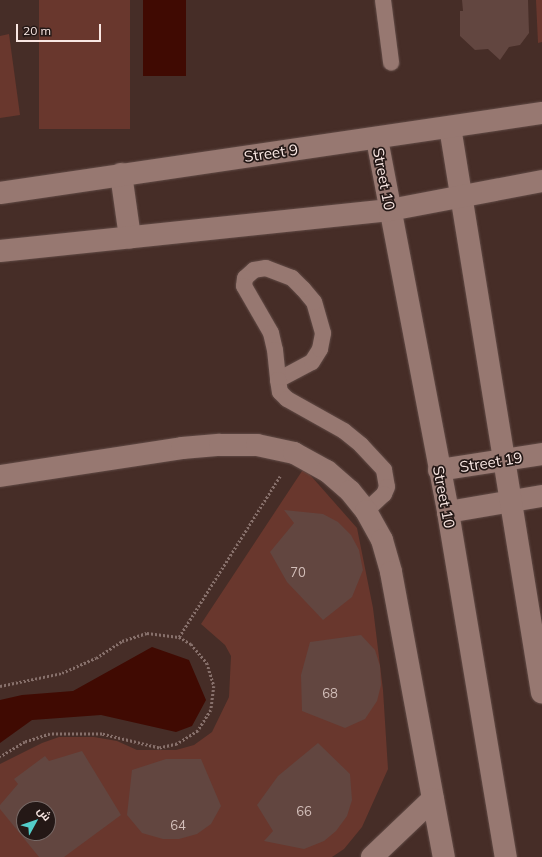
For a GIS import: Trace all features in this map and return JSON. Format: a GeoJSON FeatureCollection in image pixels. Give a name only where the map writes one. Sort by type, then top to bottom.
{"type":"FeatureCollection","features":[{"type":"Feature","properties":{"kind":"street","name":"Street 9"},"geometry":{"type":"LineString","coordinates":[[0,192],[377,139],[542,113]]}},
{"type":"Feature","properties":{"kind":"street"},"geometry":{"type":"LineString","coordinates":[[450,127],[542,693]]}},
{"type":"Feature","properties":{"kind":"street","name":"Street 10"},"geometry":{"type":"LineString","coordinates":[[377,139],[448,512],[506,857]]}},
{"type":"Feature","properties":{"kind":"street"},"geometry":{"type":"LineString","coordinates":[[120,174],[130,237]]}},
{"type":"Feature","properties":{"kind":"street"},"geometry":{"type":"LineString","coordinates":[[0,251],[390,210],[461,198],[542,181]]}},
{"type":"Feature","properties":{"kind":"street"},"geometry":{"type":"LineString","coordinates":[[0,476],[182,448],[257,445],[294,453],[327,471],[350,491],[366,511],[382,540],[391,572],[444,857]]}},
{"type":"Feature","properties":{"kind":"street","name":"Street 19"},"geometry":{"type":"LineString","coordinates":[[439,470],[542,454]]}},
{"type":"Feature","properties":{"kind":"street"},"geometry":{"type":"LineString","coordinates":[[448,512],[511,500],[542,496]]}},
{"type":"Feature","properties":{"kind":"street"},"geometry":{"type":"LineString","coordinates":[[372,857],[433,799]]}},
{"type":"Feature","properties":{"kind":"lane"},"geometry":{"type":"LineString","coordinates":[[383,0],[391,62]]}},
{"type":"Feature","properties":{"kind":"lane"},"geometry":{"type":"LineString","coordinates":[[278,380],[312,362],[320,349],[323,333],[314,302],[303,289],[292,278],[266,268],[254,270],[245,278],[244,286],[271,333],[278,380],[280,392],[287,399],[344,431],[361,445],[384,470],[387,487],[384,494],[366,511]]}},
{"type":"Feature","properties":{"kind":"path"},"geometry":{"type":"LineString","coordinates":[[179,637],[294,453]]}},
{"type":"Feature","properties":{"kind":"path"},"geometry":{"type":"LineString","coordinates":[[0,686],[62,673],[96,658],[122,641],[147,633],[179,637],[191,644],[207,663],[214,686],[210,710],[198,731],[177,744],[159,748],[102,734],[50,734],[25,742],[0,757]]}},
{"type":"Feature","properties":{"kind":"shaded area"},"geometry":{"type":"Polygon","coordinates":[[[39,0],[130,0],[130,129],[39,129],[39,0]]]}},
{"type":"Feature","properties":{"kind":"shaded area"},"geometry":{"type":"Polygon","coordinates":[[[143,0],[186,0],[186,76],[143,76],[143,0]]]}},
{"type":"Feature","properties":{"kind":"shaded area"},"geometry":{"type":"Polygon","coordinates":[[[536,0],[542,0],[542,42],[538,43],[536,0]]]}},
{"type":"Feature","properties":{"kind":"shaded area"},"geometry":{"type":"Polygon","coordinates":[[[9,34],[20,115],[0,118],[0,36],[9,34]]]}},
{"type":"Feature","properties":{"kind":"shaded area"},"geometry":{"type":"Polygon","coordinates":[[[304,468],[357,528],[373,608],[383,690],[388,769],[362,827],[344,849],[332,857],[0,857],[0,764],[42,743],[59,737],[94,737],[117,741],[137,750],[176,750],[194,745],[212,732],[229,697],[231,656],[225,645],[201,624],[304,468]]]}},
{"type":"Feature","properties":{"kind":"shaded area"},"geometry":{"type":"Polygon","coordinates":[[[152,647],[189,660],[206,700],[192,726],[176,732],[101,715],[32,720],[0,743],[0,700],[22,695],[73,691],[152,647]]]}},
{"type":"Feature","properties":{"kind":"building"},"geometry":{"type":"Polygon","coordinates":[[[462,0],[528,0],[529,33],[520,45],[509,47],[500,60],[488,49],[475,50],[460,36],[460,11],[463,11],[462,0]]]}},
{"type":"Feature","properties":{"kind":"building"},"geometry":{"type":"Polygon","coordinates":[[[284,510],[323,514],[338,522],[351,535],[359,550],[363,570],[352,597],[323,620],[287,582],[270,552],[294,523],[284,510]]]}},
{"type":"Feature","properties":{"kind":"building"},"geometry":{"type":"Polygon","coordinates":[[[361,635],[375,650],[380,666],[381,685],[377,701],[365,719],[345,728],[302,711],[301,675],[310,642],[361,635]]]}},
{"type":"Feature","properties":{"kind":"building"},"geometry":{"type":"Polygon","coordinates":[[[318,743],[350,774],[352,800],[347,816],[336,831],[324,841],[304,849],[264,841],[273,831],[257,805],[278,776],[318,743]]]}},
{"type":"Feature","properties":{"kind":"building"},"geometry":{"type":"Polygon","coordinates":[[[82,751],[121,815],[64,857],[39,857],[26,841],[56,841],[56,801],[16,801],[16,829],[0,809],[0,805],[18,784],[14,779],[45,756],[49,761],[82,751]]]}},
{"type":"Feature","properties":{"kind":"building"},"geometry":{"type":"Polygon","coordinates":[[[166,759],[201,759],[221,806],[211,824],[197,834],[179,839],[163,839],[142,833],[127,815],[132,770],[166,759]]]}}]}
